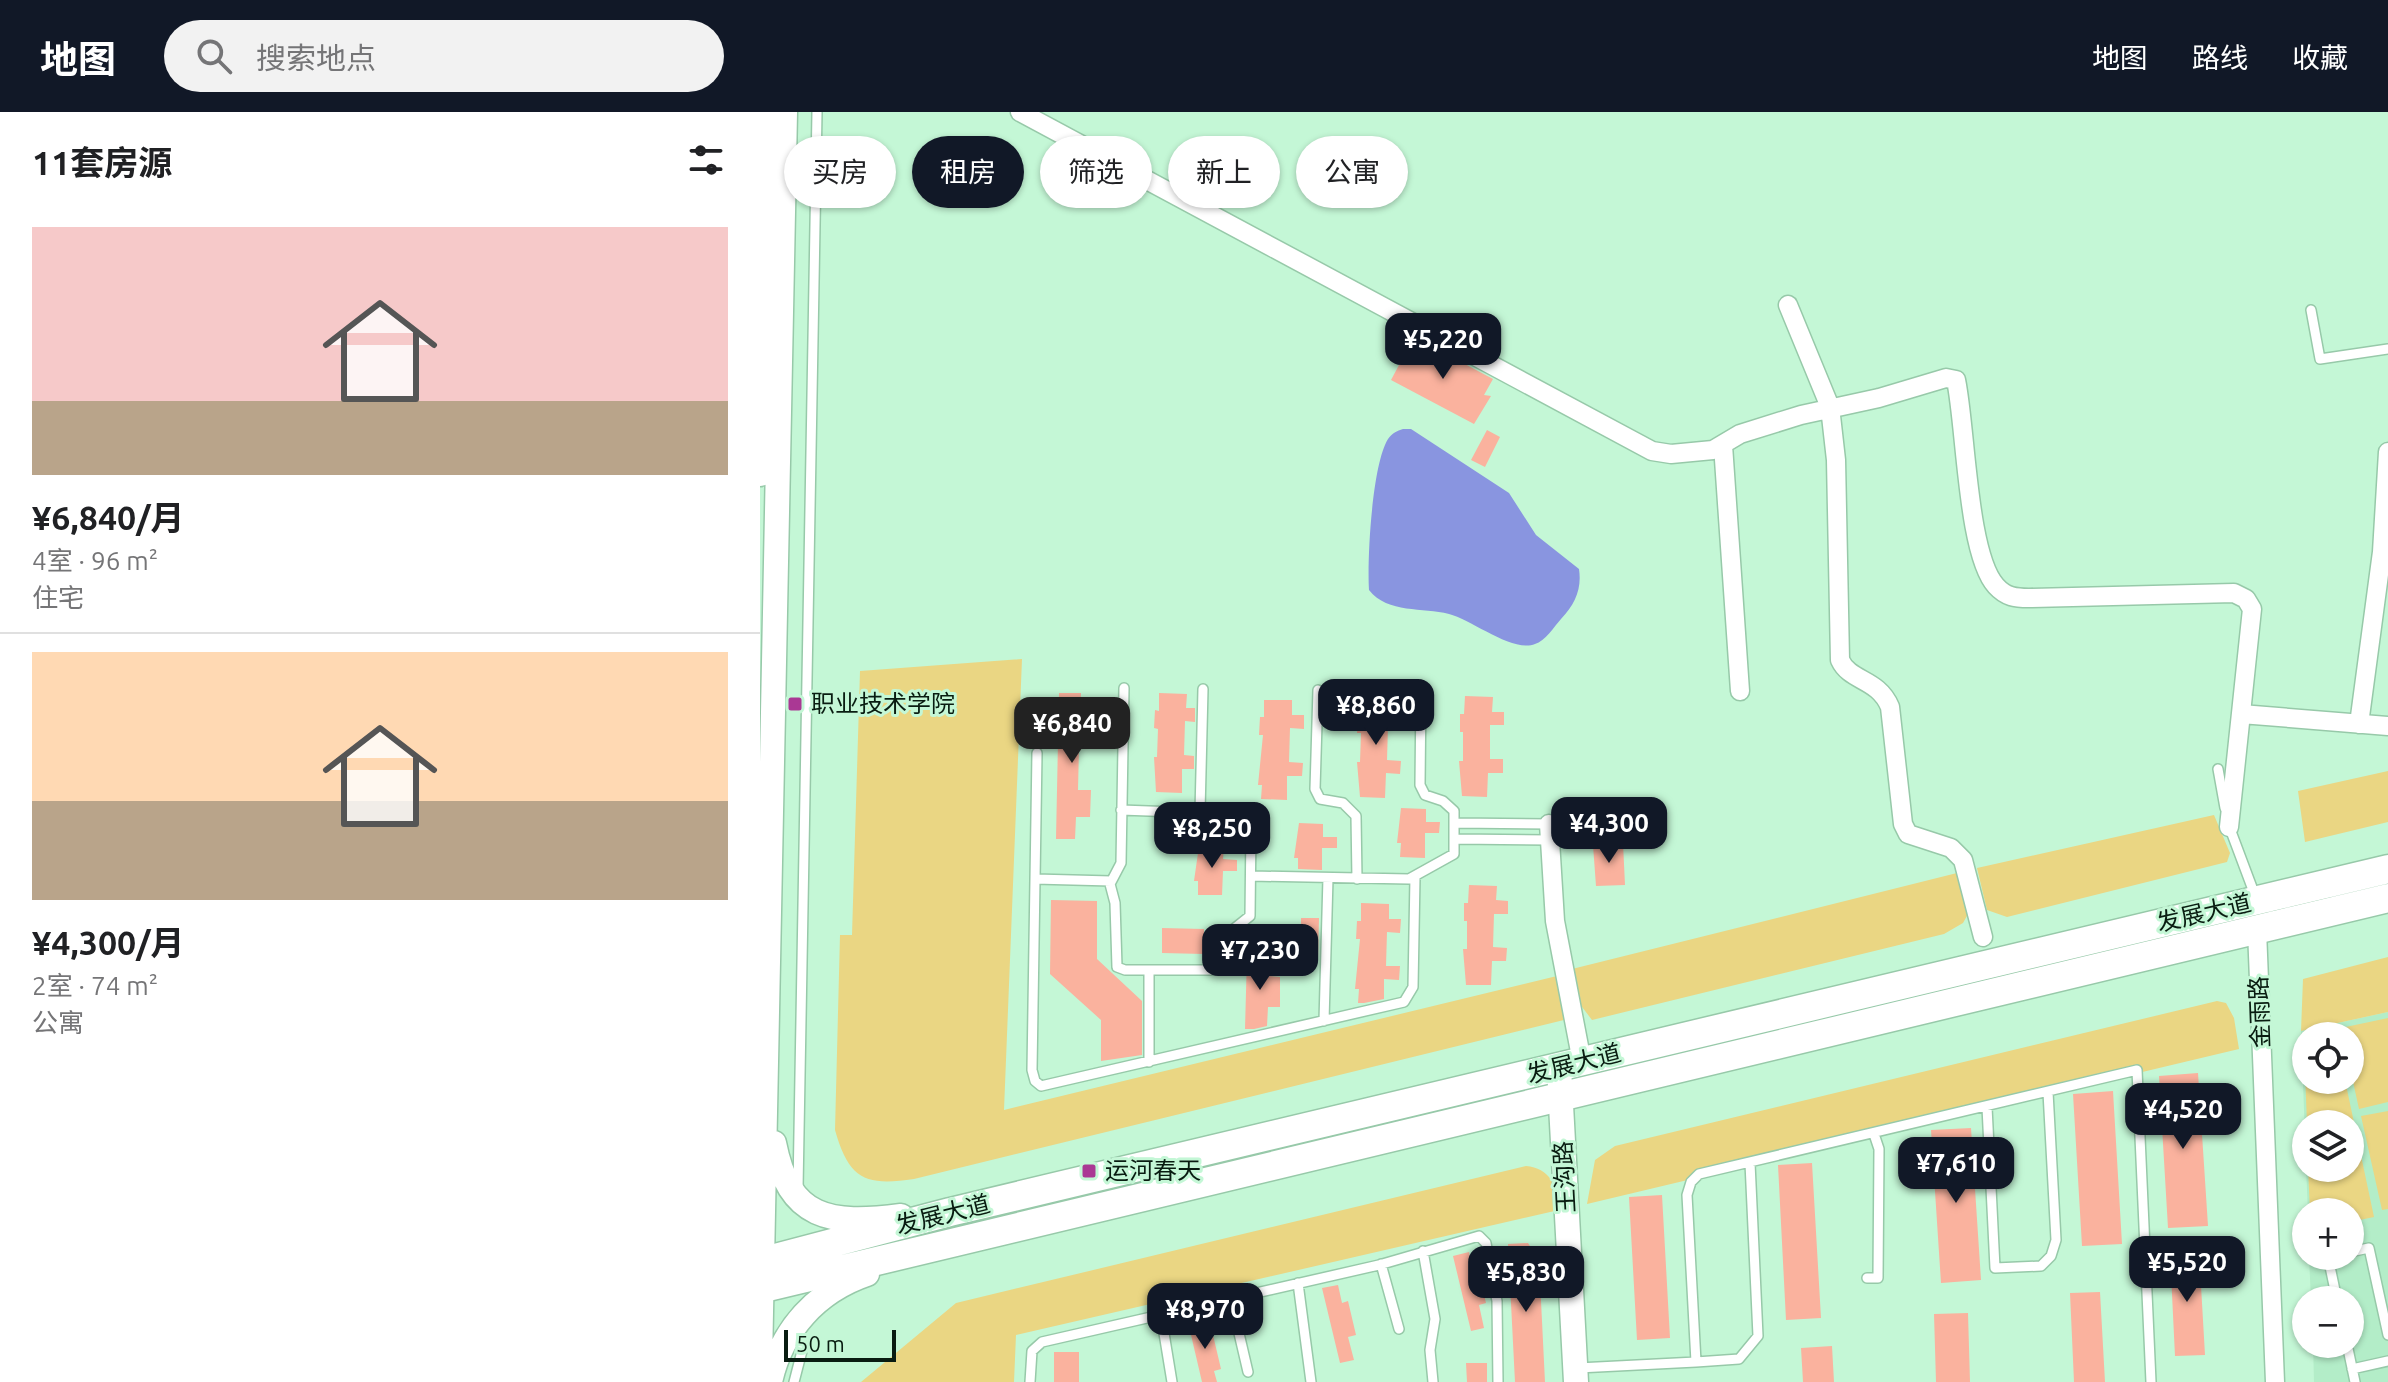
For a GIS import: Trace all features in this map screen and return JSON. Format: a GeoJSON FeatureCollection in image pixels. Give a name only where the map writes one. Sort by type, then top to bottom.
{"type":"FeatureCollection","features":[{"type":"Feature","properties":{"kind":"main road"},"geometry":{"type":"LineString","coordinates":[[760,474],[768,112]]}},
{"type":"Feature","properties":{"kind":"main road"},"geometry":{"type":"LineString","coordinates":[[760,1362],[785,112]]}},
{"type":"Feature","properties":{"kind":"main road","name":"发展大道"},"geometry":{"type":"LineString","coordinates":[[761,1275],[973,1237],[1567,1075],[2388,869]]}},
{"type":"Feature","properties":{"kind":"main road","name":"发展大道"},"geometry":{"type":"LineString","coordinates":[[761,1275],[967,1208],[1567,1075],[2257,930],[2388,898]]}},
{"type":"Feature","properties":{"kind":"main road","name":"王沟路"},"geometry":{"type":"LineString","coordinates":[[1567,1075],[1576,1375]]}},
{"type":"Feature","properties":{"kind":"main road"},"geometry":{"type":"LineString","coordinates":[[765,1095],[781,1175],[809,1210],[839,1218],[877,1219],[967,1208]]}},
{"type":"Feature","properties":{"kind":"main road"},"geometry":{"type":"LineString","coordinates":[[770,1382],[787,1335],[839,1283],[973,1237]]}},
{"type":"Feature","properties":{"kind":"street"},"geometry":{"type":"LineString","coordinates":[[1020,112],[1637,445],[1671,454],[1705,451],[1723,445],[1740,434],[1830,407],[1879,398],[1946,378],[1956,380],[1977,537],[1986,572],[1994,585],[2013,598],[2234,593],[2246,599],[2252,609],[2229,827]]}},
{"type":"Feature","properties":{"kind":"street"},"geometry":{"type":"LineString","coordinates":[[1788,305],[1830,407],[1836,460],[1840,660],[1844,669],[1884,692],[1890,707],[1903,824],[1908,834],[1951,848],[1963,860],[1983,937]]}},
{"type":"Feature","properties":{"kind":"street"},"geometry":{"type":"LineString","coordinates":[[1723,445],[1740,691]]}},
{"type":"Feature","properties":{"kind":"street"},"geometry":{"type":"LineString","coordinates":[[2359,724],[2382,552],[2388,452]]}},
{"type":"Feature","properties":{"kind":"street"},"geometry":{"type":"LineString","coordinates":[[2241,714],[2388,726]]}},
{"type":"Feature","properties":{"kind":"street"},"geometry":{"type":"LineString","coordinates":[[1549,832],[1567,1075]]}},
{"type":"Feature","properties":{"kind":"street","name":"金雨路"},"geometry":{"type":"LineString","coordinates":[[2257,930],[2275,1382]]}},
{"type":"Feature","properties":{"kind":"lane"},"geometry":{"type":"LineString","coordinates":[[799,1200],[817,112]]}},
{"type":"Feature","properties":{"kind":"lane"},"geometry":{"type":"LineString","coordinates":[[2311,310],[2320,359],[2388,349]]}},
{"type":"Feature","properties":{"kind":"lane"},"geometry":{"type":"LineString","coordinates":[[1121,810],[1232,814],[1246,820],[1253,835],[1250,916],[1220,940],[1211,970],[1149,971],[1117,967],[1115,903],[1111,881],[1121,863],[1121,810],[1124,688]]}},
{"type":"Feature","properties":{"kind":"lane"},"geometry":{"type":"LineString","coordinates":[[1200,812],[1203,689]]}},
{"type":"Feature","properties":{"kind":"lane"},"geometry":{"type":"LineString","coordinates":[[1318,690],[1315,789],[1320,799],[1343,803],[1356,816],[1357,879]]}},
{"type":"Feature","properties":{"kind":"lane"},"geometry":{"type":"LineString","coordinates":[[1252,876],[1415,877],[1426,867],[1450,859],[1456,839],[1456,823],[1449,805],[1421,790],[1421,690]]}},
{"type":"Feature","properties":{"kind":"lane"},"geometry":{"type":"LineString","coordinates":[[1037,753],[1032,1070],[1035,1081],[1051,1086],[1409,999],[1413,987],[1415,877]]}},
{"type":"Feature","properties":{"kind":"lane"},"geometry":{"type":"LineString","coordinates":[[2218,769],[2229,827],[2257,900],[2257,930]]}},
{"type":"Feature","properties":{"kind":"lane"},"geometry":{"type":"LineString","coordinates":[[1456,823],[1549,832]]}},
{"type":"Feature","properties":{"kind":"lane"},"geometry":{"type":"LineString","coordinates":[[1456,839],[1549,832]]}},
{"type":"Feature","properties":{"kind":"lane"},"geometry":{"type":"LineString","coordinates":[[1324,1021],[1328,878]]}},
{"type":"Feature","properties":{"kind":"lane"},"geometry":{"type":"LineString","coordinates":[[1035,879],[1111,881]]}},
{"type":"Feature","properties":{"kind":"lane"},"geometry":{"type":"LineString","coordinates":[[1149,971],[1149,1062]]}},
{"type":"Feature","properties":{"kind":"lane"},"geometry":{"type":"LineString","coordinates":[[1696,1362],[1688,1188],[1699,1174],[2137,1070],[2151,1382]]}},
{"type":"Feature","properties":{"kind":"lane"},"geometry":{"type":"LineString","coordinates":[[1987,1107],[1995,1268],[2041,1266],[2051,1256],[2056,1240],[2048,1092]]}},
{"type":"Feature","properties":{"kind":"lane"},"geometry":{"type":"LineString","coordinates":[[1867,1278],[1878,1278],[1879,1149],[1874,1134]]}},
{"type":"Feature","properties":{"kind":"lane"},"geometry":{"type":"LineString","coordinates":[[1576,1375],[1739,1359],[1758,1336],[1750,1163]]}},
{"type":"Feature","properties":{"kind":"lane"},"geometry":{"type":"LineString","coordinates":[[1030,1382],[1032,1351],[1042,1342],[1381,1264],[1479,1236],[1486,1243],[1497,1301],[1498,1382]]}},
{"type":"Feature","properties":{"kind":"lane"},"geometry":{"type":"LineString","coordinates":[[2364,1249],[2369,1248],[2388,1335]]}},
{"type":"Feature","properties":{"kind":"lane"},"geometry":{"type":"LineString","coordinates":[[1423,1251],[1435,1319],[1430,1350],[1433,1382]]}},
{"type":"Feature","properties":{"kind":"lane"},"geometry":{"type":"LineString","coordinates":[[1381,1264],[1399,1329]]}},
{"type":"Feature","properties":{"kind":"lane"},"geometry":{"type":"LineString","coordinates":[[1298,1283],[1311,1382]]}},
{"type":"Feature","properties":{"kind":"lane"},"geometry":{"type":"LineString","coordinates":[[1231,1299],[1248,1372]]}},
{"type":"Feature","properties":{"kind":"lane"},"geometry":{"type":"LineString","coordinates":[[1161,1315],[1172,1382]]}},
{"type":"Feature","properties":{"kind":"lane"},"geometry":{"type":"LineString","coordinates":[[794,1382],[802,1351],[797,1322]]}},
{"type":"Feature","properties":{"kind":"lane"},"geometry":{"type":"LineString","coordinates":[[2350,1358],[2355,1382]]}},
{"type":"Feature","properties":{"kind":"lane"},"geometry":{"type":"LineString","coordinates":[[2352,1369],[2388,1361]]}},
{"type":"Feature","properties":{"kind":"shaded area"},"geometry":{"type":"Polygon","coordinates":[[[1022,659],[1004,1110],[1557,976],[1564,1020],[914,1179],[883,1181],[862,1176],[846,1160],[835,1130],[840,935],[852,935],[860,671],[1022,659]]]}},
{"type":"Feature","properties":{"kind":"shaded area"},"geometry":{"type":"Polygon","coordinates":[[[2388,771],[2388,822],[2305,842],[2298,791],[2388,771]]]}},
{"type":"Feature","properties":{"kind":"shaded area"},"geometry":{"type":"Polygon","coordinates":[[[2214,815],[2230,853],[2227,862],[2007,917],[1987,910],[1977,868],[2214,815]]]}},
{"type":"Feature","properties":{"kind":"shaded area"},"geometry":{"type":"Polygon","coordinates":[[[1957,873],[1968,914],[1963,923],[1944,934],[1592,1020],[1579,1003],[1572,969],[1957,873]]]}},
{"type":"Feature","properties":{"kind":"shaded area"},"geometry":{"type":"Polygon","coordinates":[[[2388,957],[2388,1012],[2342,1022],[2301,1022],[2303,979],[2388,957]]]}},
{"type":"Feature","properties":{"kind":"shaded area"},"geometry":{"type":"Polygon","coordinates":[[[2217,1001],[2226,1003],[2234,1018],[2239,1049],[1587,1204],[1595,1160],[1615,1146],[2217,1001]]]}},
{"type":"Feature","properties":{"kind":"shaded area"},"geometry":{"type":"Polygon","coordinates":[[[2388,1012],[2388,1382],[2314,1382],[2313,1358],[2364,1358],[2364,1286],[2310,1286],[2310,1270],[2364,1270],[2364,1198],[2307,1198],[2307,1182],[2364,1182],[2364,1110],[2304,1110],[2303,1094],[2364,1094],[2364,1022],[2342,1022],[2388,1012]]]}},
{"type":"Feature","properties":{"kind":"shaded area"},"geometry":{"type":"Polygon","coordinates":[[[2388,1018],[2388,1102],[2359,1109],[2356,1094],[2364,1094],[2364,1023],[2388,1018]]]}},
{"type":"Feature","properties":{"kind":"shaded area"},"geometry":{"type":"Polygon","coordinates":[[[2306,1094],[2348,1094],[2351,1110],[2306,1110],[2306,1094]]]}},
{"type":"Feature","properties":{"kind":"shaded area"},"geometry":{"type":"Polygon","coordinates":[[[2388,1111],[2388,1209],[2382,1210],[2364,1129],[2364,1115],[2388,1111]]]}},
{"type":"Feature","properties":{"kind":"shaded area"},"geometry":{"type":"Polygon","coordinates":[[[1526,1166],[1547,1174],[1555,1186],[1559,1210],[1016,1335],[1014,1382],[861,1382],[956,1303],[1526,1166]]]}},
{"type":"Feature","properties":{"kind":"shaded area"},"geometry":{"type":"Polygon","coordinates":[[[2364,1170],[2374,1217],[2364,1219],[2364,1198],[2309,1198],[2309,1182],[2364,1182],[2364,1170]]]}},
{"type":"Feature","properties":{"kind":"water"},"geometry":{"type":"Polygon","coordinates":[[[1403,429],[1411,429],[1509,493],[1536,535],[1579,569],[1574,602],[1539,642],[1526,646],[1516,644],[1449,614],[1386,603],[1369,590],[1370,535],[1378,469],[1388,439],[1403,429]]]}},
{"type":"Feature","properties":{"kind":"building"},"geometry":{"type":"Polygon","coordinates":[[[1414,337],[1493,379],[1484,395],[1491,396],[1474,424],[1391,380],[1414,337]]]}},
{"type":"Feature","properties":{"kind":"building"},"geometry":{"type":"Polygon","coordinates":[[[1487,430],[1500,437],[1485,467],[1471,460],[1487,430]]]}},
{"type":"Feature","properties":{"kind":"building"},"geometry":{"type":"Polygon","coordinates":[[[1059,693],[1081,693],[1080,719],[1095,719],[1094,748],[1079,748],[1078,790],[1091,790],[1090,817],[1076,817],[1075,839],[1056,839],[1059,693]]]}},
{"type":"Feature","properties":{"kind":"building"},"geometry":{"type":"Polygon","coordinates":[[[1159,693],[1187,694],[1186,708],[1195,708],[1195,722],[1185,721],[1184,755],[1194,756],[1194,769],[1182,769],[1182,793],[1156,792],[1154,757],[1157,757],[1158,729],[1154,728],[1155,710],[1159,711],[1159,693]]]}},
{"type":"Feature","properties":{"kind":"building"},"geometry":{"type":"Polygon","coordinates":[[[1465,696],[1493,697],[1492,712],[1504,712],[1504,725],[1490,725],[1490,759],[1503,759],[1503,773],[1488,773],[1487,797],[1462,796],[1459,761],[1463,761],[1463,732],[1460,732],[1460,714],[1464,714],[1465,696]]]}},
{"type":"Feature","properties":{"kind":"building"},"geometry":{"type":"Polygon","coordinates":[[[1363,698],[1390,698],[1390,713],[1402,713],[1402,727],[1388,726],[1387,760],[1401,761],[1400,774],[1386,773],[1385,798],[1360,797],[1357,762],[1360,762],[1361,733],[1357,733],[1363,698]]]}},
{"type":"Feature","properties":{"kind":"building"},"geometry":{"type":"Polygon","coordinates":[[[1264,700],[1292,700],[1292,715],[1304,715],[1304,729],[1290,728],[1289,762],[1303,763],[1302,776],[1287,776],[1287,800],[1261,799],[1262,785],[1258,785],[1263,735],[1259,735],[1260,717],[1264,717],[1264,700]]]}},
{"type":"Feature","properties":{"kind":"building"},"geometry":{"type":"Polygon","coordinates":[[[1401,808],[1426,809],[1426,822],[1440,822],[1439,833],[1425,833],[1425,858],[1400,857],[1401,843],[1397,843],[1401,808]]]}},
{"type":"Feature","properties":{"kind":"building"},"geometry":{"type":"Polygon","coordinates":[[[1299,823],[1323,824],[1323,837],[1337,837],[1337,848],[1322,848],[1322,870],[1298,869],[1298,858],[1294,858],[1299,823]]]}},
{"type":"Feature","properties":{"kind":"building"},"geometry":{"type":"Polygon","coordinates":[[[1623,843],[1625,885],[1596,886],[1593,845],[1623,843]]]}},
{"type":"Feature","properties":{"kind":"building"},"geometry":{"type":"Polygon","coordinates":[[[1199,846],[1224,847],[1223,859],[1237,860],[1237,871],[1223,871],[1222,895],[1198,895],[1198,881],[1194,881],[1199,846]]]}},
{"type":"Feature","properties":{"kind":"building"},"geometry":{"type":"Polygon","coordinates":[[[1469,885],[1497,886],[1496,900],[1508,901],[1508,914],[1494,914],[1493,947],[1507,948],[1506,961],[1492,961],[1491,985],[1466,985],[1463,949],[1467,949],[1467,921],[1464,921],[1464,903],[1468,903],[1469,885]]]}},
{"type":"Feature","properties":{"kind":"building"},"geometry":{"type":"Polygon","coordinates":[[[1051,900],[1097,901],[1097,959],[1142,1001],[1142,1055],[1101,1061],[1101,1020],[1050,974],[1051,900]]]}},
{"type":"Feature","properties":{"kind":"building"},"geometry":{"type":"Polygon","coordinates":[[[1361,903],[1389,904],[1389,919],[1401,919],[1400,933],[1387,932],[1386,966],[1400,966],[1399,980],[1384,979],[1384,999],[1358,1003],[1359,989],[1355,989],[1360,939],[1356,939],[1357,921],[1361,921],[1361,903]]]}},
{"type":"Feature","properties":{"kind":"building"},"geometry":{"type":"Polygon","coordinates":[[[1301,918],[1319,918],[1318,958],[1301,958],[1301,918]]]}},
{"type":"Feature","properties":{"kind":"building"},"geometry":{"type":"Polygon","coordinates":[[[1162,928],[1204,929],[1204,954],[1162,953],[1162,928]]]}},
{"type":"Feature","properties":{"kind":"building"},"geometry":{"type":"Polygon","coordinates":[[[1247,955],[1269,955],[1269,976],[1280,977],[1280,1007],[1268,1007],[1267,1026],[1254,1029],[1245,1029],[1247,955]]]}},
{"type":"Feature","properties":{"kind":"building"},"geometry":{"type":"Polygon","coordinates":[[[2198,1073],[2208,1226],[2168,1228],[2159,1076],[2198,1073]]]}},
{"type":"Feature","properties":{"kind":"building"},"geometry":{"type":"Polygon","coordinates":[[[2113,1091],[2122,1244],[2082,1246],[2073,1094],[2113,1091]]]}},
{"type":"Feature","properties":{"kind":"building"},"geometry":{"type":"Polygon","coordinates":[[[1971,1128],[1981,1280],[1941,1283],[1931,1130],[1971,1128]]]}},
{"type":"Feature","properties":{"kind":"building"},"geometry":{"type":"Polygon","coordinates":[[[1812,1163],[1821,1318],[1786,1320],[1778,1165],[1812,1163]]]}},
{"type":"Feature","properties":{"kind":"building"},"geometry":{"type":"Polygon","coordinates":[[[1662,1195],[1670,1338],[1637,1340],[1629,1197],[1662,1195]]]}},
{"type":"Feature","properties":{"kind":"building"},"geometry":{"type":"Polygon","coordinates":[[[1528,1243],[1539,1260],[1545,1382],[1515,1382],[1508,1244],[1528,1243]]]}},
{"type":"Feature","properties":{"kind":"building"},"geometry":{"type":"Polygon","coordinates":[[[2199,1251],[2205,1355],[2175,1356],[2170,1253],[2199,1251]]]}},
{"type":"Feature","properties":{"kind":"building"},"geometry":{"type":"Polygon","coordinates":[[[1469,1252],[1473,1271],[1478,1269],[1486,1303],[1479,1305],[1484,1328],[1471,1331],[1453,1256],[1469,1252]]]}},
{"type":"Feature","properties":{"kind":"building"},"geometry":{"type":"Polygon","coordinates":[[[1338,1285],[1342,1303],[1348,1301],[1356,1335],[1348,1337],[1354,1360],[1340,1363],[1322,1288],[1338,1285]]]}},
{"type":"Feature","properties":{"kind":"building"},"geometry":{"type":"Polygon","coordinates":[[[2100,1292],[2105,1382],[2074,1382],[2070,1293],[2100,1292]]]}},
{"type":"Feature","properties":{"kind":"building"},"geometry":{"type":"Polygon","coordinates":[[[1968,1313],[1970,1382],[1936,1382],[1934,1314],[1968,1313]]]}},
{"type":"Feature","properties":{"kind":"building"},"geometry":{"type":"Polygon","coordinates":[[[1204,1318],[1208,1336],[1213,1335],[1221,1369],[1214,1371],[1217,1382],[1202,1382],[1188,1322],[1204,1318]]]}},
{"type":"Feature","properties":{"kind":"building"},"geometry":{"type":"Polygon","coordinates":[[[1832,1346],[1834,1382],[1803,1382],[1801,1348],[1832,1346]]]}},
{"type":"Feature","properties":{"kind":"building"},"geometry":{"type":"Polygon","coordinates":[[[1054,1352],[1079,1352],[1079,1382],[1054,1382],[1054,1352]]]}},
{"type":"Feature","properties":{"kind":"building"},"geometry":{"type":"Polygon","coordinates":[[[1466,1363],[1487,1363],[1487,1382],[1467,1382],[1466,1363]]]}},
{"type":"Feature","properties":{"kind":"place","name":"职业技术学院"},"geometry":{"type":"Point","coordinates":[795,704]}},
{"type":"Feature","properties":{"kind":"place","name":"运河春天"},"geometry":{"type":"Point","coordinates":[1089,1171]}}]}
